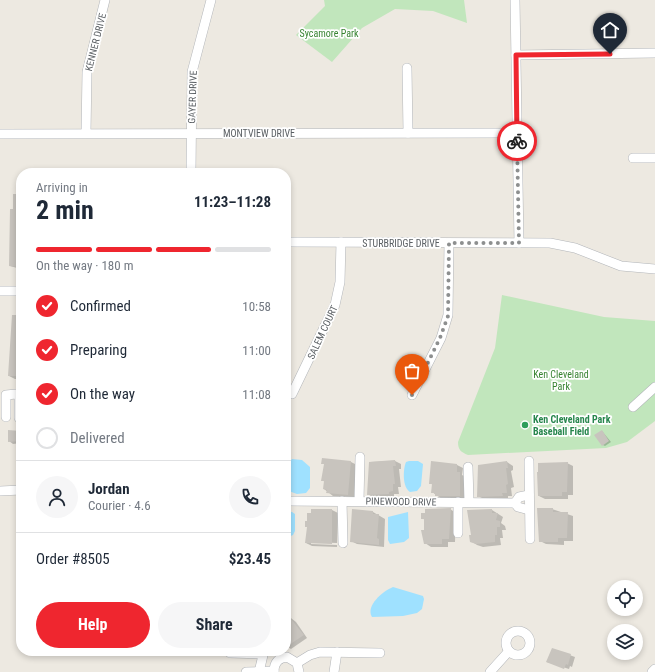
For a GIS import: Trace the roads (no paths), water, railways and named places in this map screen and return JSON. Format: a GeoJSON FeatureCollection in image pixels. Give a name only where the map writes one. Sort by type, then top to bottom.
{"type":"FeatureCollection","features":[{"type":"Feature","properties":{"kind":"street","name":"KENNER DRIVE"},"geometry":{"type":"LineString","coordinates":[[86,133],[87,72],[105,0]]}},
{"type":"Feature","properties":{"kind":"street","name":"GAYER DRIVE"},"geometry":{"type":"LineString","coordinates":[[191,168],[192,72],[211,0]]}},
{"type":"Feature","properties":{"kind":"street"},"geometry":{"type":"LineString","coordinates":[[515,0],[519,243]]}},
{"type":"Feature","properties":{"kind":"street"},"geometry":{"type":"LineString","coordinates":[[516,55],[655,53]]}},
{"type":"Feature","properties":{"kind":"street"},"geometry":{"type":"LineString","coordinates":[[407,68],[408,133]]}},
{"type":"Feature","properties":{"kind":"street","name":"MONTVIEW DRIVE"},"geometry":{"type":"LineString","coordinates":[[0,134],[517,133]]}},
{"type":"Feature","properties":{"kind":"street"},"geometry":{"type":"LineString","coordinates":[[633,158],[655,158]]}},
{"type":"Feature","properties":{"kind":"street","name":"STURBRIDGE DRIVE"},"geometry":{"type":"LineString","coordinates":[[291,242],[519,243],[563,245],[621,266],[655,269]]}},
{"type":"Feature","properties":{"kind":"street","name":"SALEM COURT"},"geometry":{"type":"LineString","coordinates":[[292,394],[335,305],[340,282],[341,242]]}},
{"type":"Feature","properties":{"kind":"street"},"geometry":{"type":"LineString","coordinates":[[412,395],[440,338],[448,316],[449,243]]}},
{"type":"Feature","properties":{"kind":"street"},"geometry":{"type":"LineString","coordinates":[[0,291],[16,291]]}},
{"type":"Feature","properties":{"kind":"street"},"geometry":{"type":"LineString","coordinates":[[633,407],[655,387]]}},
{"type":"Feature","properties":{"kind":"street"},"geometry":{"type":"LineString","coordinates":[[16,394],[6,395],[3,417],[16,418]]}},
{"type":"Feature","properties":{"kind":"street"},"geometry":{"type":"LineString","coordinates":[[359,501],[360,457]]}},
{"type":"Feature","properties":{"kind":"street"},"geometry":{"type":"LineString","coordinates":[[529,461],[530,539]]}},
{"type":"Feature","properties":{"kind":"street"},"geometry":{"type":"LineString","coordinates":[[468,466],[468,502]]}},
{"type":"Feature","properties":{"kind":"street"},"geometry":{"type":"LineString","coordinates":[[0,491],[16,490]]}},
{"type":"Feature","properties":{"kind":"street"},"geometry":{"type":"LineString","coordinates":[[515,503],[519,497],[529,495]]}},
{"type":"Feature","properties":{"kind":"street","name":"PINEWOOD DRIVE"},"geometry":{"type":"LineString","coordinates":[[291,501],[515,503],[518,507],[529,510]]}},
{"type":"Feature","properties":{"kind":"street"},"geometry":{"type":"LineString","coordinates":[[342,501],[343,543]]}},
{"type":"Feature","properties":{"kind":"street"},"geometry":{"type":"LineString","coordinates":[[458,502],[458,533]]}},
{"type":"Feature","properties":{"kind":"street"},"geometry":{"type":"LineString","coordinates":[[490,672],[509,651]]}},
{"type":"Feature","properties":{"kind":"street"},"geometry":{"type":"LineString","coordinates":[[246,672],[274,672],[276,663],[282,658],[291,658],[298,667],[310,655],[320,652],[380,653]]}},
{"type":"Feature","properties":{"kind":"street"},"geometry":{"type":"LineString","coordinates":[[334,672],[337,652]]}},
{"type":"Feature","properties":{"kind":"street"},"geometry":{"type":"LineString","coordinates":[[259,672],[262,656]]}},
{"type":"Feature","properties":{"kind":"street"},"geometry":{"type":"LineString","coordinates":[[652,672],[655,669]]}},
{"type":"Feature","properties":{"kind":"water"},"geometry":{"type":"Polygon","coordinates":[[[291,460],[302,460],[310,467],[310,488],[306,493],[297,494],[291,492],[291,460]]]}},
{"type":"Feature","properties":{"kind":"water"},"geometry":{"type":"Polygon","coordinates":[[[418,461],[423,464],[421,486],[417,491],[410,492],[407,490],[404,482],[405,465],[406,462],[418,461]]]}},
{"type":"Feature","properties":{"kind":"water"},"geometry":{"type":"Polygon","coordinates":[[[291,512],[295,514],[295,531],[291,536],[291,512]]]}},
{"type":"Feature","properties":{"kind":"water"},"geometry":{"type":"Polygon","coordinates":[[[408,512],[409,538],[404,542],[390,544],[388,540],[388,517],[408,512]]]}},
{"type":"Feature","properties":{"kind":"water"},"geometry":{"type":"Polygon","coordinates":[[[393,587],[423,596],[424,599],[422,609],[417,613],[403,616],[372,617],[370,613],[371,608],[376,599],[393,587]]]}},
{"type":"Feature","properties":{"kind":"place","name":"Ken Cleveland Park Baseball Field"},"geometry":{"type":"Point","coordinates":[525,425]}},
{"type":"Feature","properties":{"kind":"park label","name":"Sycamore Park"},"geometry":{"type":"Point","coordinates":[329,33]}},
{"type":"Feature","properties":{"kind":"park label","name":"Ken Cleveland Park"},"geometry":{"type":"Point","coordinates":[561,380]}}]}
